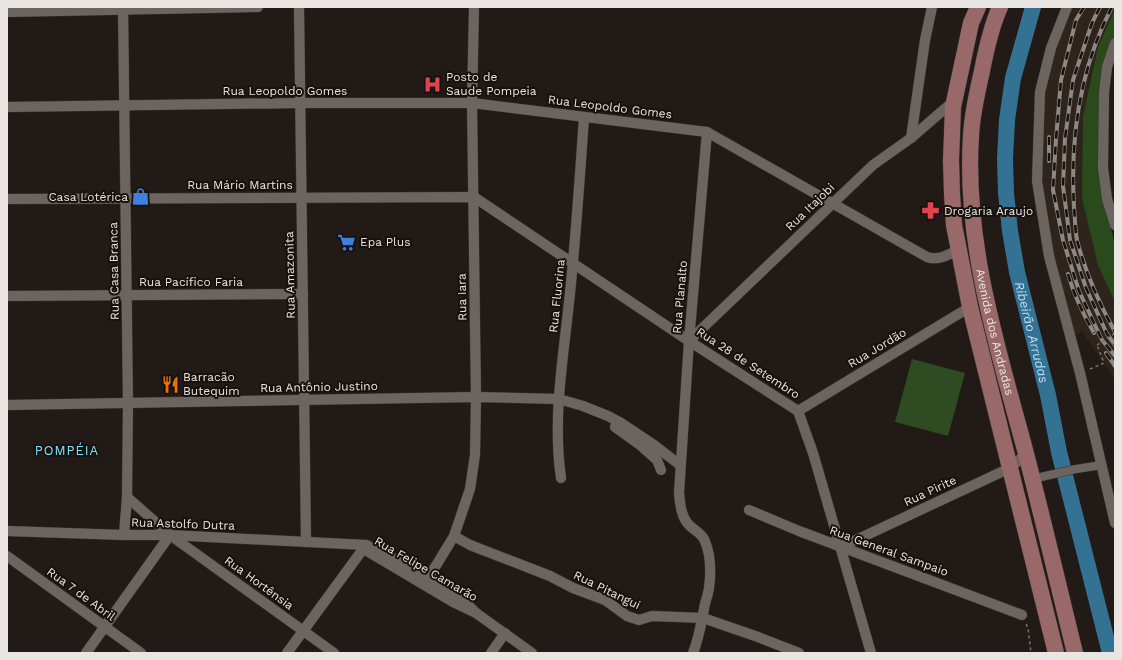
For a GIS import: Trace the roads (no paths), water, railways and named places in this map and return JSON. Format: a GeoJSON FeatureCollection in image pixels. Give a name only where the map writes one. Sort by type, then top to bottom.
{"type":"FeatureCollection","features":[{"type":"Feature","properties":{"kind":"main road","name":"Avenida dos Andradas"},"geometry":{"type":"LineString","coordinates":[[977,7],[971,23],[955,100],[951,134],[951,174],[958,250],[970,307],[1056,653]]}},
{"type":"Feature","properties":{"kind":"main road","name":"Avenida dos Andradas"},"geometry":{"type":"LineString","coordinates":[[1000,7],[986,52],[975,102],[970,154],[970,194],[976,246],[988,304],[1026,454],[1035,478],[1075,653]]}},
{"type":"Feature","properties":{"kind":"main road"},"geometry":{"type":"LineString","coordinates":[[970,307],[972,303],[977,302],[988,304]]}},
{"type":"Feature","properties":{"kind":"street"},"geometry":{"type":"LineString","coordinates":[[7,12],[123,8],[258,7]]}},
{"type":"Feature","properties":{"kind":"street","name":"Rua Amazonita"},"geometry":{"type":"LineString","coordinates":[[299,7],[306,542]]}},
{"type":"Feature","properties":{"kind":"street","name":"Rua Iara"},"geometry":{"type":"LineString","coordinates":[[429,576],[438,564],[454,536],[468,495],[476,455],[472,103],[474,7]]}},
{"type":"Feature","properties":{"kind":"street"},"geometry":{"type":"LineString","coordinates":[[911,138],[932,7]]}},
{"type":"Feature","properties":{"kind":"street"},"geometry":{"type":"LineString","coordinates":[[1067,7],[1051,48],[1040,92],[1037,181],[1049,256],[1081,377],[1115,523]]}},
{"type":"Feature","properties":{"kind":"street","name":"Rua Casa Branca"},"geometry":{"type":"LineString","coordinates":[[123,8],[125,197],[128,295],[127,497],[124,535]]}},
{"type":"Feature","properties":{"kind":"street"},"geometry":{"type":"LineString","coordinates":[[1115,43],[1111,67],[1104,92],[1102,168],[1111,198],[1115,225]]}},
{"type":"Feature","properties":{"kind":"street","name":"Rua Itajobi"},"geometry":{"type":"LineString","coordinates":[[689,341],[873,165],[911,138],[955,100]]}},
{"type":"Feature","properties":{"kind":"street","name":"Rua Leopoldo Gomes"},"geometry":{"type":"LineString","coordinates":[[7,107],[300,103],[472,103],[707,132],[933,259],[940,258],[958,250]]}},
{"type":"Feature","properties":{"kind":"street","name":"Rua Fluorina"},"geometry":{"type":"LineString","coordinates":[[561,478],[557,454],[559,399],[573,263],[584,117]]}},
{"type":"Feature","properties":{"kind":"street","name":"Rua Planalto"},"geometry":{"type":"LineString","coordinates":[[680,465],[707,132]]}},
{"type":"Feature","properties":{"kind":"street","name":"Rua Mário Martins"},"geometry":{"type":"LineString","coordinates":[[7,199],[125,197],[302,198],[474,196]]}},
{"type":"Feature","properties":{"kind":"street","name":"Rua 28 de Setembro"},"geometry":{"type":"LineString","coordinates":[[474,196],[689,341],[798,411],[813,453],[871,653]]}},
{"type":"Feature","properties":{"kind":"street","name":"Rua Pacífico Faria"},"geometry":{"type":"LineString","coordinates":[[7,296],[303,294]]}},
{"type":"Feature","properties":{"kind":"street","name":"Rua Jordão"},"geometry":{"type":"LineString","coordinates":[[798,411],[970,307]]}},
{"type":"Feature","properties":{"kind":"street","name":"Rua Antônio Justino"},"geometry":{"type":"LineString","coordinates":[[7,405],[476,397],[559,399],[583,406],[621,423],[654,445],[680,465]]}},
{"type":"Feature","properties":{"kind":"street","name":"Rua Antônio Justino"},"geometry":{"type":"LineString","coordinates":[[583,406],[591,413],[640,445],[657,460],[661,470]]}},
{"type":"Feature","properties":{"kind":"street","name":"Rua Pirite"},"geometry":{"type":"LineString","coordinates":[[841,547],[1010,468],[1026,454]]}},
{"type":"Feature","properties":{"kind":"street"},"geometry":{"type":"LineString","coordinates":[[680,465],[679,493],[682,510],[688,525],[699,533],[704,539],[710,569],[709,589],[698,641],[693,653]]}},
{"type":"Feature","properties":{"kind":"street"},"geometry":{"type":"LineString","coordinates":[[1035,478],[1076,469],[1102,466]]}},
{"type":"Feature","properties":{"kind":"street","name":"Rua Hortênsia"},"geometry":{"type":"LineString","coordinates":[[127,497],[170,535],[334,653]]}},
{"type":"Feature","properties":{"kind":"street","name":"Rua General Sampaio"},"geometry":{"type":"LineString","coordinates":[[749,510],[799,532],[1022,615]]}},
{"type":"Feature","properties":{"kind":"street","name":"Rua Astolfo Dutra"},"geometry":{"type":"LineString","coordinates":[[7,531],[170,535],[362,546]]}},
{"type":"Feature","properties":{"kind":"street"},"geometry":{"type":"LineString","coordinates":[[86,653],[170,535]]}},
{"type":"Feature","properties":{"kind":"street","name":"Rua Pitangui"},"geometry":{"type":"LineString","coordinates":[[454,536],[470,545],[550,576],[573,588],[605,600],[627,616],[639,620],[652,616],[703,618],[800,653]]}},
{"type":"Feature","properties":{"kind":"street"},"geometry":{"type":"LineString","coordinates":[[287,653],[362,546]]}},
{"type":"Feature","properties":{"kind":"street","name":"Rua Felipe Camarão"},"geometry":{"type":"LineString","coordinates":[[362,546],[384,552],[429,576],[458,595],[476,613]]}},
{"type":"Feature","properties":{"kind":"street","name":"Rua Felipe Camarão"},"geometry":{"type":"LineString","coordinates":[[362,546],[453,602],[476,613],[532,653]]}},
{"type":"Feature","properties":{"kind":"street","name":"Rua 7 de Abril"},"geometry":{"type":"LineString","coordinates":[[7,556],[140,653]]}},
{"type":"Feature","properties":{"kind":"street"},"geometry":{"type":"LineString","coordinates":[[491,653],[505,633]]}},
{"type":"Feature","properties":{"kind":"waterway","name":"Ribeirão Arrudas"},"geometry":{"type":"LineString","coordinates":[[1033,7],[1013,78],[1007,120],[1005,159],[1006,193],[1010,231],[1017,272],[1048,395],[1059,452],[1110,653]]}},
{"type":"Feature","properties":{"kind":"railway"},"geometry":{"type":"LineString","coordinates":[[1084,7],[1076,20],[1061,80],[1053,190],[1063,240],[1079,291],[1102,340],[1115,356]]}},
{"type":"Feature","properties":{"kind":"railway"},"geometry":{"type":"LineString","coordinates":[[1100,7],[1092,23],[1073,80],[1065,138],[1063,186],[1070,240],[1086,288],[1107,334],[1115,345]]}},
{"type":"Feature","properties":{"kind":"railway"},"geometry":{"type":"LineString","coordinates":[[1112,7],[1101,30],[1085,79],[1076,130],[1073,181],[1076,232],[1080,252],[1103,310],[1115,332]]}},
{"type":"Feature","properties":{"kind":"railway"},"geometry":{"type":"LineString","coordinates":[[1049,137],[1049,161]]}},
{"type":"Feature","properties":{"kind":"railway"},"geometry":{"type":"LineString","coordinates":[[1068,274],[1079,304],[1094,333]]}},
{"type":"Feature","properties":{"kind":"railway"},"geometry":{"type":"LineString","coordinates":[[1106,353],[1115,366]]}},
{"type":"Feature","properties":{"kind":"place","name":"Posto de Saude Pompeia"},"geometry":{"type":"Point","coordinates":[433,84]}},
{"type":"Feature","properties":{"kind":"place","name":"Casa Lotérica"},"geometry":{"type":"Point","coordinates":[141,197]}},
{"type":"Feature","properties":{"kind":"place","name":"Drogaria Araujo"},"geometry":{"type":"Point","coordinates":[931,211]}},
{"type":"Feature","properties":{"kind":"place","name":"Epa Plus"},"geometry":{"type":"Point","coordinates":[347,242]}},
{"type":"Feature","properties":{"kind":"place","name":"Barracão Butequim"},"geometry":{"type":"Point","coordinates":[170,384]}},
{"type":"Feature","properties":{"kind":"district","name":"POMPÉIA"},"geometry":{"type":"Point","coordinates":[67,450]}}]}
